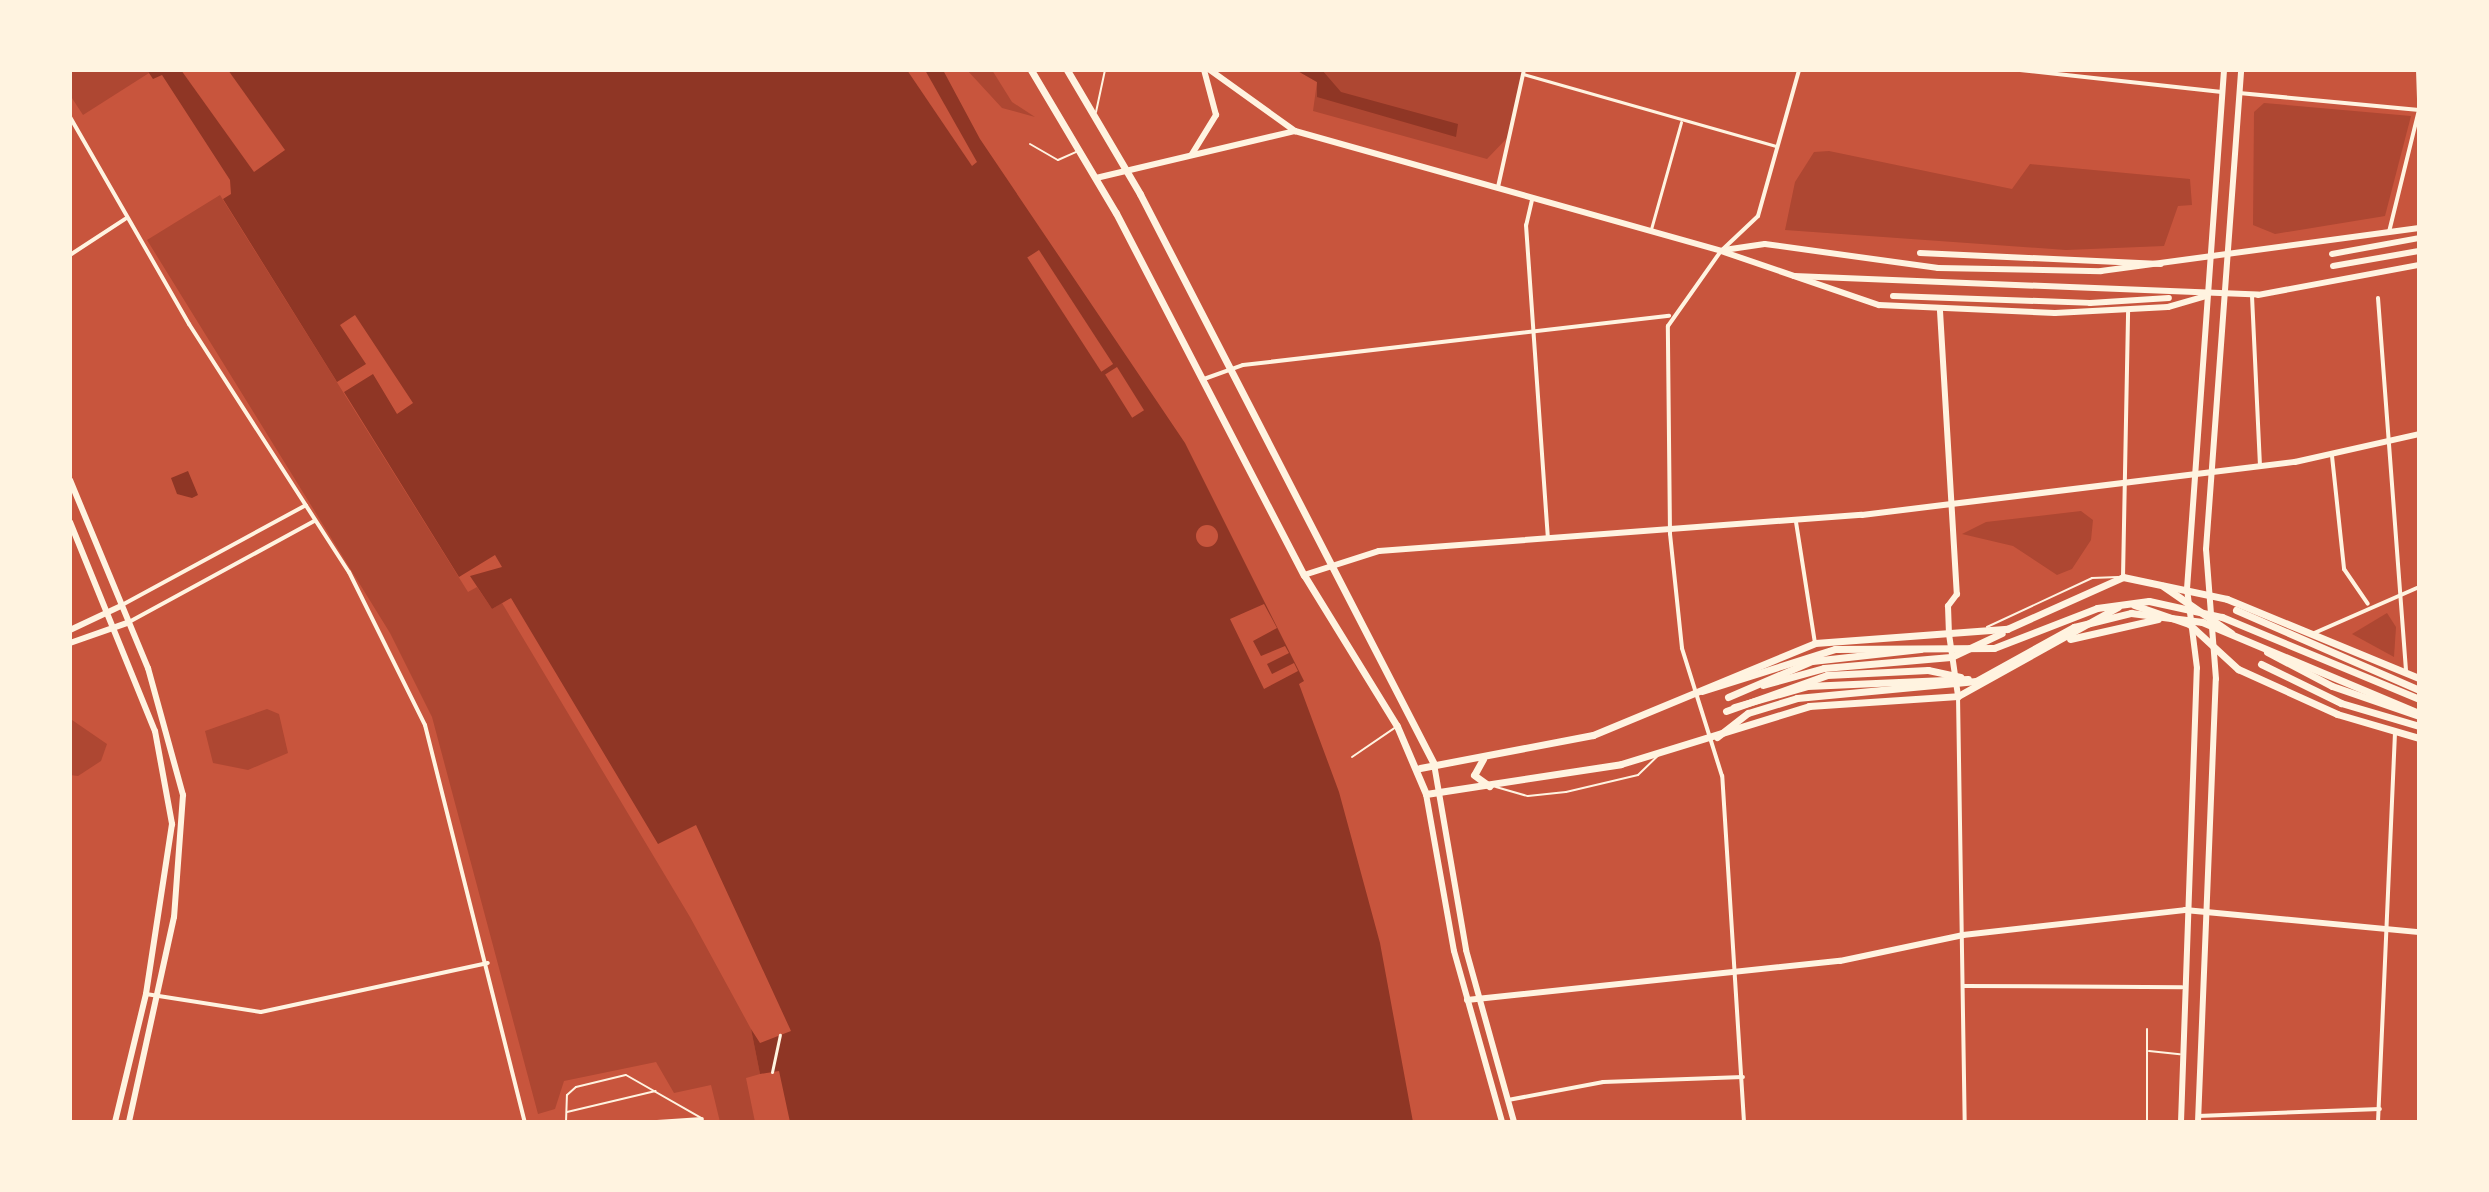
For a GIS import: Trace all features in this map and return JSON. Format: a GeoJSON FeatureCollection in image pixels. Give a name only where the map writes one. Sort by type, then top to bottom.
{"type":"FeatureCollection","features":[{"type":"Feature","properties":{"kind":"main road"},"geometry":{"type":"LineString","coordinates":[[1031,70],[1096,178],[1304,575],[1420,768],[1467,1000],[1502,1122]]}},
{"type":"Feature","properties":{"kind":"main road"},"geometry":{"type":"LineString","coordinates":[[1067,70],[1127,169],[1434,764],[1478,997],[1514,1122]]}},
{"type":"Feature","properties":{"kind":"main road"},"geometry":{"type":"LineString","coordinates":[[1192,154],[1216,115],[1204,70]]}},
{"type":"Feature","properties":{"kind":"main road"},"geometry":{"type":"LineString","coordinates":[[1210,70],[1295,131],[1721,251],[1779,274],[1879,305],[1940,311],[2128,311],[2206,296]]}},
{"type":"Feature","properties":{"kind":"main road"},"geometry":{"type":"LineString","coordinates":[[2181,1122],[2182,987],[2197,668],[2187,593],[2193,471],[2224,70]]}},
{"type":"Feature","properties":{"kind":"main road"},"geometry":{"type":"LineString","coordinates":[[2198,1119],[2213,652],[2205,594],[2241,70]]}},
{"type":"Feature","properties":{"kind":"main road"},"geometry":{"type":"LineString","coordinates":[[1096,178],[1295,131]]}},
{"type":"Feature","properties":{"kind":"main road"},"geometry":{"type":"LineString","coordinates":[[1721,251],[1765,244],[1938,268],[2180,266],[2419,228]]}},
{"type":"Feature","properties":{"kind":"main road"},"geometry":{"type":"LineString","coordinates":[[2332,254],[2419,238]]}},
{"type":"Feature","properties":{"kind":"main road"},"geometry":{"type":"LineString","coordinates":[[2333,266],[2419,251]]}},
{"type":"Feature","properties":{"kind":"main road"},"geometry":{"type":"LineString","coordinates":[[1920,253],[2180,266]]}},
{"type":"Feature","properties":{"kind":"main road"},"geometry":{"type":"LineString","coordinates":[[1779,274],[2225,296],[2252,295],[2419,265]]}},
{"type":"Feature","properties":{"kind":"main road"},"geometry":{"type":"LineString","coordinates":[[1893,296],[2090,303],[2206,296]]}},
{"type":"Feature","properties":{"kind":"main road"},"geometry":{"type":"LineString","coordinates":[[1940,311],[1949,505],[1957,594],[1948,606],[1949,634],[1958,696]]}},
{"type":"Feature","properties":{"kind":"main road"},"geometry":{"type":"LineString","coordinates":[[1304,575],[1329,564],[1379,551],[1670,534],[1949,505],[2193,471],[2332,456],[2419,434]]}},
{"type":"Feature","properties":{"kind":"main road"},"geometry":{"type":"LineString","coordinates":[[70,480],[174,742],[183,795],[183,857],[159,997],[129,1122]]}},
{"type":"Feature","properties":{"kind":"main road"},"geometry":{"type":"LineString","coordinates":[[70,522],[160,746],[172,824],[146,994],[115,1122]]}},
{"type":"Feature","properties":{"kind":"main road"},"geometry":{"type":"LineString","coordinates":[[1811,657],[1725,699],[1810,670],[1951,657],[2123,577],[2187,593],[2205,594],[2419,678]]}},
{"type":"Feature","properties":{"kind":"main road"},"geometry":{"type":"LineString","coordinates":[[2187,593],[2207,613],[2332,686],[2419,714]]}},
{"type":"Feature","properties":{"kind":"main road"},"geometry":{"type":"LineString","coordinates":[[1698,692],[1811,657],[1938,647],[1994,648],[2097,608],[2171,603],[2237,622],[2419,699]]}},
{"type":"Feature","properties":{"kind":"main road"},"geometry":{"type":"LineString","coordinates":[[70,630],[121,606]]}},
{"type":"Feature","properties":{"kind":"main road"},"geometry":{"type":"LineString","coordinates":[[1426,794],[1495,786],[1660,754],[1809,706],[1958,696],[1999,678],[2121,606],[2154,607],[2189,624],[2213,652],[2307,702],[2395,734],[2419,738]]}},
{"type":"Feature","properties":{"kind":"main road"},"geometry":{"type":"LineString","coordinates":[[2236,610],[2419,690]]}},
{"type":"Feature","properties":{"kind":"main road"},"geometry":{"type":"LineString","coordinates":[[1715,738],[1748,713],[1808,696],[1954,686],[1990,673],[2092,620],[2162,615],[2226,631],[2419,714]]}},
{"type":"Feature","properties":{"kind":"main road"},"geometry":{"type":"LineString","coordinates":[[2056,644],[2129,620],[2189,624]]}},
{"type":"Feature","properties":{"kind":"main road"},"geometry":{"type":"LineString","coordinates":[[70,643],[127,623]]}},
{"type":"Feature","properties":{"kind":"main road"},"geometry":{"type":"LineString","coordinates":[[1420,768],[1593,735],[1815,643],[2007,629]]}},
{"type":"Feature","properties":{"kind":"main road"},"geometry":{"type":"LineString","coordinates":[[2261,664],[2341,703],[2419,726]]}},
{"type":"Feature","properties":{"kind":"main road"},"geometry":{"type":"LineString","coordinates":[[1990,673],[1807,686],[1730,709],[1827,675],[1928,670],[1955,676],[1999,678]]}},
{"type":"Feature","properties":{"kind":"main road"},"geometry":{"type":"LineString","coordinates":[[1490,756],[1474,775],[1495,786]]}},
{"type":"Feature","properties":{"kind":"main road"},"geometry":{"type":"LineString","coordinates":[[1467,1000],[1737,967],[1860,959],[1963,935],[2185,910],[2419,932]]}},
{"type":"Feature","properties":{"kind":"street"},"geometry":{"type":"LineString","coordinates":[[1744,1122],[1737,967],[1722,776],[1715,738],[1682,648],[1670,534],[1669,316],[1721,251],[1758,216],[1799,70]]}},
{"type":"Feature","properties":{"kind":"street"},"geometry":{"type":"LineString","coordinates":[[2020,70],[2222,92]]}},
{"type":"Feature","properties":{"kind":"street"},"geometry":{"type":"LineString","coordinates":[[2418,70],[2419,103]]}},
{"type":"Feature","properties":{"kind":"street"},"geometry":{"type":"LineString","coordinates":[[1497,190],[1524,72],[1681,122],[1776,146]]}},
{"type":"Feature","properties":{"kind":"street"},"geometry":{"type":"LineString","coordinates":[[2239,93],[2419,110],[2389,233]]}},
{"type":"Feature","properties":{"kind":"street"},"geometry":{"type":"LineString","coordinates":[[70,117],[126,219],[349,572],[425,725],[488,963],[525,1122]]}},
{"type":"Feature","properties":{"kind":"street"},"geometry":{"type":"LineString","coordinates":[[1650,232],[1681,122]]}},
{"type":"Feature","properties":{"kind":"street"},"geometry":{"type":"LineString","coordinates":[[1532,200],[1526,225],[1548,541]]}},
{"type":"Feature","properties":{"kind":"street"},"geometry":{"type":"LineString","coordinates":[[70,255],[126,219]]}},
{"type":"Feature","properties":{"kind":"street"},"geometry":{"type":"LineString","coordinates":[[2252,295],[2260,465]]}},
{"type":"Feature","properties":{"kind":"street"},"geometry":{"type":"LineString","coordinates":[[2378,298],[2391,442],[2405,675]]}},
{"type":"Feature","properties":{"kind":"street"},"geometry":{"type":"LineString","coordinates":[[2123,577],[2128,311]]}},
{"type":"Feature","properties":{"kind":"street"},"geometry":{"type":"LineString","coordinates":[[1204,379],[1229,369],[1669,316]]}},
{"type":"Feature","properties":{"kind":"street"},"geometry":{"type":"LineString","coordinates":[[2332,456],[2344,569],[2368,604]]}},
{"type":"Feature","properties":{"kind":"street"},"geometry":{"type":"LineString","coordinates":[[121,606],[306,505]]}},
{"type":"Feature","properties":{"kind":"street"},"geometry":{"type":"LineString","coordinates":[[127,623],[314,521]]}},
{"type":"Feature","properties":{"kind":"street"},"geometry":{"type":"LineString","coordinates":[[1796,522],[1815,643]]}},
{"type":"Feature","properties":{"kind":"street"},"geometry":{"type":"LineString","coordinates":[[2309,635],[2368,604],[2419,587]]}},
{"type":"Feature","properties":{"kind":"street"},"geometry":{"type":"LineString","coordinates":[[1958,696],[1965,1122]]}},
{"type":"Feature","properties":{"kind":"street"},"geometry":{"type":"LineString","coordinates":[[2378,1122],[2382,929],[2395,734]]}},
{"type":"Feature","properties":{"kind":"street"},"geometry":{"type":"LineString","coordinates":[[146,994],[273,1011],[488,963]]}},
{"type":"Feature","properties":{"kind":"street"},"geometry":{"type":"LineString","coordinates":[[1963,986],[2182,987]]}},
{"type":"Feature","properties":{"kind":"street"},"geometry":{"type":"LineString","coordinates":[[772,1072],[780,1035]]}},
{"type":"Feature","properties":{"kind":"street"},"geometry":{"type":"LineString","coordinates":[[1508,1100],[1603,1082],[1743,1077]]}},
{"type":"Feature","properties":{"kind":"street"},"geometry":{"type":"LineString","coordinates":[[2198,1119],[2380,1109]]}},
{"type":"Feature","properties":{"kind":"street"},"geometry":{"type":"LineString","coordinates":[[657,1122],[702,1121]]}},
{"type":"Feature","properties":{"kind":"lane"},"geometry":{"type":"LineString","coordinates":[[1097,121],[1105,70]]}},
{"type":"Feature","properties":{"kind":"lane"},"geometry":{"type":"LineString","coordinates":[[1030,144],[1058,160],[1080,149]]}},
{"type":"Feature","properties":{"kind":"lane"},"geometry":{"type":"LineString","coordinates":[[1970,633],[2092,578],[2123,577]]}},
{"type":"Feature","properties":{"kind":"lane"},"geometry":{"type":"LineString","coordinates":[[1352,757],[1397,726]]}},
{"type":"Feature","properties":{"kind":"lane"},"geometry":{"type":"LineString","coordinates":[[1495,786],[1532,796],[1577,790],[1638,775],[1660,754]]}},
{"type":"Feature","properties":{"kind":"lane"},"geometry":{"type":"LineString","coordinates":[[2147,1029],[2147,1122]]}},
{"type":"Feature","properties":{"kind":"lane"},"geometry":{"type":"LineString","coordinates":[[2147,1051],[2180,1054]]}},
{"type":"Feature","properties":{"kind":"lane"},"geometry":{"type":"LineString","coordinates":[[566,1122],[576,1087],[626,1075],[702,1121]]}},
{"type":"Feature","properties":{"kind":"lane"},"geometry":{"type":"LineString","coordinates":[[565,1117],[582,1103],[656,1091]]}},
{"type":"Feature","properties":{"kind":"shaded area"},"geometry":{"type":"Polygon","coordinates":[[[70,70],[147,70],[149,73],[83,115],[70,95],[70,70]]]}},
{"type":"Feature","properties":{"kind":"shaded area"},"geometry":{"type":"Polygon","coordinates":[[[147,70],[943,70],[980,139],[1185,443],[1304,681],[1299,684],[1339,792],[1380,943],[1413,1122],[790,1122],[779,1071],[760,1074],[751,1029],[760,1043],[791,1031],[696,825],[658,844],[511,598],[492,609],[470,576],[502,567],[495,555],[459,577],[344,392],[373,374],[397,414],[413,403],[355,315],[340,325],[366,364],[337,382],[223,199],[231,194],[230,180],[162,75],[153,79],[147,70]]]}},
{"type":"Feature","properties":{"kind":"shaded area"},"geometry":{"type":"Polygon","coordinates":[[[967,70],[992,70],[1012,102],[1035,117],[1002,108],[967,70]]]}},
{"type":"Feature","properties":{"kind":"shaded area"},"geometry":{"type":"Polygon","coordinates":[[[1296,70],[1524,70],[1508,137],[1487,159],[1313,111],[1317,82],[1296,70]]]}},
{"type":"Feature","properties":{"kind":"shaded area"},"geometry":{"type":"Polygon","coordinates":[[[1296,70],[1322,70],[1341,92],[1458,124],[1456,137],[1317,97],[1317,82],[1296,70]]]}},
{"type":"Feature","properties":{"kind":"shaded area"},"geometry":{"type":"Polygon","coordinates":[[[2264,103],[2411,116],[2385,216],[2275,234],[2253,225],[2254,112],[2264,103]]]}},
{"type":"Feature","properties":{"kind":"shaded area"},"geometry":{"type":"Polygon","coordinates":[[[1829,151],[2012,189],[2030,164],[2190,179],[2192,205],[2178,206],[2164,246],[2066,250],[1785,230],[1795,182],[1814,152],[1829,151]]]}},
{"type":"Feature","properties":{"kind":"shaded area"},"geometry":{"type":"Polygon","coordinates":[[[220,195],[468,592],[477,587],[492,609],[502,603],[690,917],[751,1029],[760,1074],[746,1078],[755,1122],[720,1122],[711,1085],[674,1093],[656,1062],[564,1081],[555,1109],[538,1114],[432,717],[390,633],[147,240],[220,195]]]}},
{"type":"Feature","properties":{"kind":"shaded area"},"geometry":{"type":"Polygon","coordinates":[[[188,471],[198,495],[192,498],[177,494],[171,478],[188,471]]]}},
{"type":"Feature","properties":{"kind":"shaded area"},"geometry":{"type":"Polygon","coordinates":[[[2081,511],[2093,520],[2091,540],[2072,569],[2057,575],[2013,546],[1962,534],[1986,522],[2081,511]]]}},
{"type":"Feature","properties":{"kind":"shaded area"},"geometry":{"type":"Polygon","coordinates":[[[2387,613],[2396,627],[2394,657],[2352,634],[2387,613]]]}},
{"type":"Feature","properties":{"kind":"shaded area"},"geometry":{"type":"Polygon","coordinates":[[[267,709],[279,714],[288,753],[248,770],[213,763],[205,731],[267,709]]]}},
{"type":"Feature","properties":{"kind":"shaded area"},"geometry":{"type":"Polygon","coordinates":[[[72,720],[107,744],[101,761],[78,776],[70,775],[72,720]]]}},
{"type":"Feature","properties":{"kind":"pier"},"geometry":{"type":"Polygon","coordinates":[[[181,70],[228,70],[285,150],[254,172],[181,70]]]}},
{"type":"Feature","properties":{"kind":"pier"},"geometry":{"type":"Polygon","coordinates":[[[907,70],[925,70],[977,162],[972,166],[907,70]]]}},
{"type":"Feature","properties":{"kind":"pier"},"geometry":{"type":"Polygon","coordinates":[[[1039,250],[1113,364],[1101,372],[1027,258],[1039,250]]]}},
{"type":"Feature","properties":{"kind":"pier"},"geometry":{"type":"Polygon","coordinates":[[[1117,367],[1144,410],[1132,418],[1105,374],[1117,367]]]}},
{"type":"Feature","properties":{"kind":"pier"},"geometry":{"type":"Polygon","coordinates":[[[1203,525],[1211,525],[1218,536],[1211,547],[1203,547],[1196,540],[1196,532],[1203,525]]]}},
{"type":"Feature","properties":{"kind":"pier"},"geometry":{"type":"Polygon","coordinates":[[[1264,604],[1277,628],[1253,641],[1261,656],[1285,646],[1289,653],[1267,664],[1272,674],[1294,663],[1298,671],[1264,689],[1230,619],[1264,604]]]}}]}
